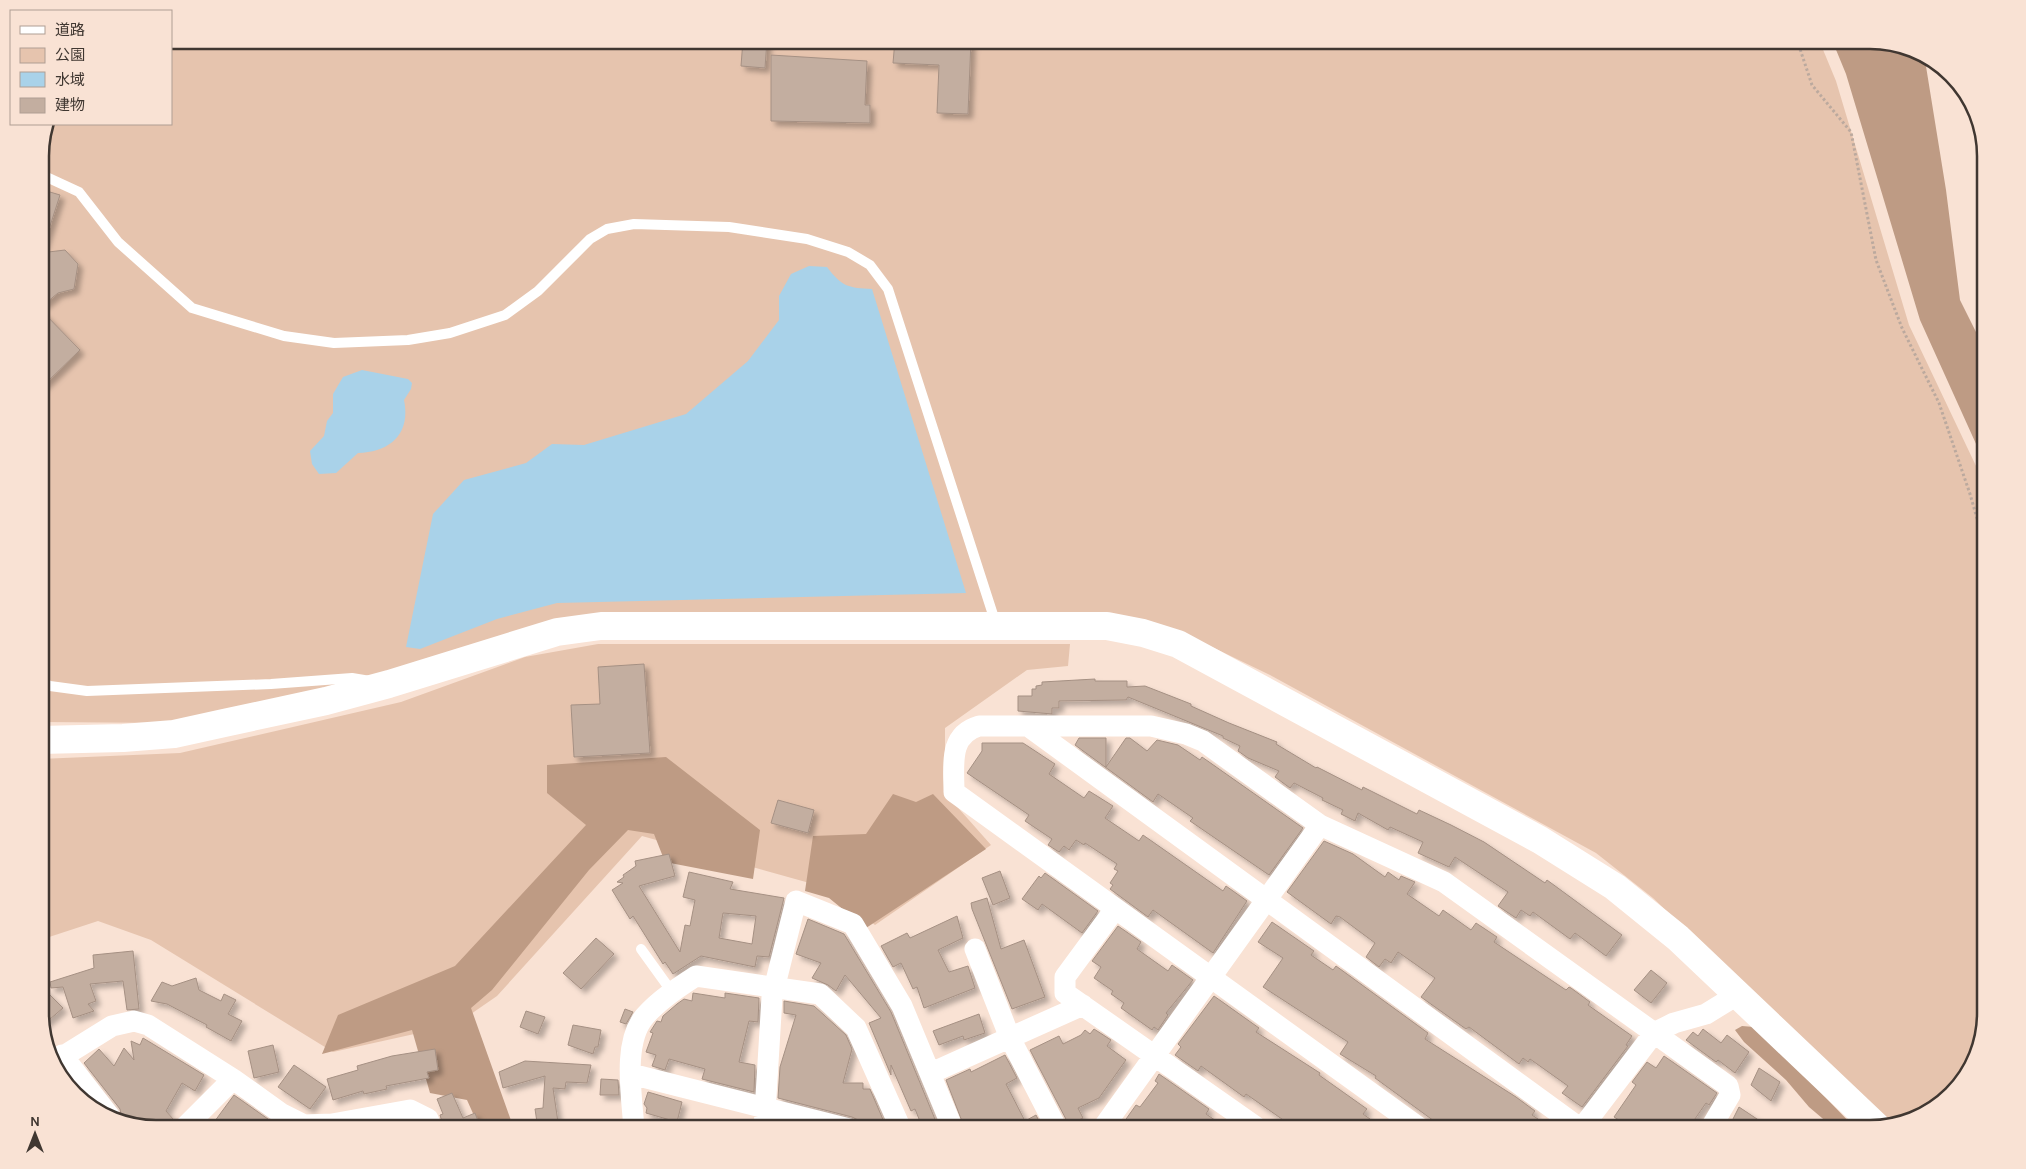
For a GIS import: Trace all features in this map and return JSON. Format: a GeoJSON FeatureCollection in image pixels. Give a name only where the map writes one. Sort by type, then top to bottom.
{"type":"FeatureCollection","features":[{"type":"Feature","properties":{"kind":"street"},"geometry":{"type":"LineString","coordinates":[[49,740],[123,738],[174,734],[326,701],[389,684],[558,632],[601,626],[996,625],[1113,627],[1149,634],[1178,644],[1578,863],[1646,911],[1870,1120]]}},
{"type":"Feature","properties":{"kind":"street"},"geometry":{"type":"LineString","coordinates":[[1408,1120],[954,792],[954,750],[965,733],[979,726],[1151,726],[1186,734],[1219,750],[1320,825],[1444,882],[1728,1086],[1730,1095],[1715,1120]]}},
{"type":"Feature","properties":{"kind":"street"},"geometry":{"type":"LineString","coordinates":[[1028,726],[1264,900],[1569,1120]]}},
{"type":"Feature","properties":{"kind":"street"},"geometry":{"type":"LineString","coordinates":[[1108,1120],[1264,900],[1320,825]]}},
{"type":"Feature","properties":{"kind":"street"},"geometry":{"type":"LineString","coordinates":[[765,1120],[772,996],[796,901],[853,924],[902,1006],[949,1120]]}},
{"type":"Feature","properties":{"kind":"street"},"geometry":{"type":"LineString","coordinates":[[1115,909],[1065,977],[1065,993],[1246,1120]]}},
{"type":"Feature","properties":{"kind":"street"},"geometry":{"type":"LineString","coordinates":[[975,949],[1010,1038],[1052,1120]]}},
{"type":"Feature","properties":{"kind":"street"},"geometry":{"type":"LineString","coordinates":[[634,1120],[631,1074],[633,1040],[644,1017],[672,992],[696,976],[776,986],[820,994],[856,1028],[896,1120]]}},
{"type":"Feature","properties":{"kind":"street"},"geometry":{"type":"LineString","coordinates":[[1588,1120],[1654,1033],[1674,1022],[1706,1014],[1738,995]]}},
{"type":"Feature","properties":{"kind":"street"},"geometry":{"type":"LineString","coordinates":[[931,1073],[1083,1005]]}},
{"type":"Feature","properties":{"kind":"street"},"geometry":{"type":"LineString","coordinates":[[59,1058],[112,1026],[134,1021],[148,1025],[282,1114],[294,1120]]}},
{"type":"Feature","properties":{"kind":"street"},"geometry":{"type":"LineString","coordinates":[[62,1063],[97,1102]]}},
{"type":"Feature","properties":{"kind":"street"},"geometry":{"type":"LineString","coordinates":[[631,1074],[812,1120]]}},
{"type":"Feature","properties":{"kind":"street"},"geometry":{"type":"LineString","coordinates":[[192,1120],[232,1079]]}},
{"type":"Feature","properties":{"kind":"street"},"geometry":{"type":"LineString","coordinates":[[365,1120],[410,1110],[428,1120]]}},
{"type":"Feature","properties":{"kind":"lane"},"geometry":{"type":"LineString","coordinates":[[49,178],[79,192],[118,242],[192,308],[284,336],[334,343],[408,340],[442,334],[506,315],[538,291],[590,238],[607,229],[634,224],[729,227],[807,238],[848,252],[870,265],[888,289],[996,625]]}},
{"type":"Feature","properties":{"kind":"lane"},"geometry":{"type":"LineString","coordinates":[[49,686],[87,691],[271,684],[352,678],[389,684]]}},
{"type":"Feature","properties":{"kind":"lane"},"geometry":{"type":"LineString","coordinates":[[641,949],[672,992]]}},
{"type":"Feature","properties":{"kind":"path"},"geometry":{"type":"LineString","coordinates":[[1800,49],[1812,85],[1850,132],[1876,260],[1902,328],[1939,403],[1977,518]]}},
{"type":"Feature","properties":{"kind":"green space"},"geometry":{"type":"Polygon","coordinates":[[[172,49],[1823,49],[1836,81],[1909,325],[1977,468],[1977,1013],[1974,1041],[1963,1067],[1946,1089],[1924,1106],[1898,1117],[1883,1119],[1653,898],[1596,853],[1270,675],[1183,633],[616,616],[325,690],[173,723],[49,722],[49,149],[52,128],[53,125],[172,125],[172,49]]]}},
{"type":"Feature","properties":{"kind":"green space"},"geometry":{"type":"Polygon","coordinates":[[[598,644],[1070,644],[1068,666],[1027,670],[945,728],[945,793],[991,845],[875,925],[831,889],[642,836],[497,996],[455,1025],[333,1052],[151,940],[98,921],[49,937],[49,759],[180,753],[401,702],[525,657],[598,644]]]}},
{"type":"Feature","properties":{"kind":"shaded area"},"geometry":{"type":"Polygon","coordinates":[[[1836,49],[1870,49],[1898,52],[1926,64],[1946,190],[1960,300],[1977,334],[1977,446],[1920,320],[1846,74],[1836,49]]]}},
{"type":"Feature","properties":{"kind":"shaded area"},"geometry":{"type":"Polygon","coordinates":[[[666,757],[760,830],[753,879],[665,862],[654,834],[628,830],[589,870],[492,990],[471,1008],[511,1120],[476,1120],[467,1100],[430,1093],[412,1030],[322,1054],[338,1015],[455,966],[586,825],[547,793],[547,765],[666,757]]]}},
{"type":"Feature","properties":{"kind":"shaded area"},"geometry":{"type":"Polygon","coordinates":[[[893,794],[916,802],[933,794],[986,849],[866,928],[829,898],[805,891],[813,836],[866,834],[893,794]]]}},
{"type":"Feature","properties":{"kind":"shaded area"},"geometry":{"type":"Polygon","coordinates":[[[1742,1026],[1754,1027],[1769,1039],[1847,1120],[1824,1120],[1809,1107],[1786,1080],[1744,1042],[1735,1030],[1742,1026]]]}},
{"type":"Feature","properties":{"kind":"water"},"geometry":{"type":"Polygon","coordinates":[[[809,266],[827,267],[837,279],[846,285],[872,289],[966,593],[557,603],[497,619],[420,649],[406,647],[433,514],[464,480],[526,463],[552,444],[584,445],[686,414],[748,361],[779,320],[779,296],[791,274],[809,266]]]}},
{"type":"Feature","properties":{"kind":"water"},"geometry":{"type":"Polygon","coordinates":[[[362,370],[408,379],[412,383],[411,389],[404,400],[405,412],[401,431],[396,439],[388,445],[369,452],[358,453],[336,473],[319,474],[312,464],[310,451],[324,436],[327,421],[333,413],[333,394],[343,377],[362,370]]]}},
{"type":"Feature","properties":{"kind":"building"},"geometry":{"type":"Polygon","coordinates":[[[742,49],[766,49],[765,68],[741,66],[742,49]]]}},
{"type":"Feature","properties":{"kind":"building"},"geometry":{"type":"Polygon","coordinates":[[[894,49],[971,49],[968,114],[937,113],[939,65],[893,63],[894,49]]]}},
{"type":"Feature","properties":{"kind":"building"},"geometry":{"type":"Polygon","coordinates":[[[771,55],[867,61],[865,105],[870,105],[870,123],[771,121],[771,55]]]}},
{"type":"Feature","properties":{"kind":"building"},"geometry":{"type":"Polygon","coordinates":[[[49,192],[60,195],[49,229],[49,192]]]}},
{"type":"Feature","properties":{"kind":"building"},"geometry":{"type":"Polygon","coordinates":[[[65,250],[78,264],[74,289],[58,293],[49,300],[49,252],[65,250]]]}},
{"type":"Feature","properties":{"kind":"building"},"geometry":{"type":"Polygon","coordinates":[[[49,318],[80,350],[49,380],[49,318]]]}},
{"type":"Feature","properties":{"kind":"building"},"geometry":{"type":"Polygon","coordinates":[[[644,664],[650,753],[574,757],[571,705],[600,704],[598,667],[644,664]]]}},
{"type":"Feature","properties":{"kind":"building"},"geometry":{"type":"Polygon","coordinates":[[[1095,679],[1095,681],[1127,681],[1127,687],[1145,686],[1191,704],[1191,706],[1229,723],[1277,742],[1276,744],[1316,768],[1362,790],[1363,787],[1417,814],[1419,810],[1451,825],[1484,842],[1545,883],[1547,880],[1622,935],[1606,956],[1575,933],[1570,939],[1533,912],[1530,916],[1521,910],[1516,918],[1498,906],[1508,892],[1455,857],[1449,867],[1418,853],[1423,842],[1390,827],[1388,830],[1358,813],[1355,821],[1341,814],[1343,810],[1294,783],[1290,788],[1275,777],[1279,771],[1248,758],[1238,751],[1240,746],[1223,738],[1223,736],[1128,697],[1126,700],[1059,701],[1059,708],[1052,708],[1052,714],[1018,711],[1018,696],[1032,696],[1032,689],[1042,685],[1042,682],[1095,679]]]}},
{"type":"Feature","properties":{"kind":"building"},"geometry":{"type":"Polygon","coordinates":[[[1079,738],[1106,738],[1106,767],[1126,738],[1130,738],[1147,751],[1157,740],[1178,745],[1200,760],[1202,757],[1303,828],[1269,875],[1190,821],[1193,818],[1158,794],[1153,802],[1075,745],[1079,738]]]}},
{"type":"Feature","properties":{"kind":"building"},"geometry":{"type":"Polygon","coordinates":[[[982,743],[1023,743],[1055,764],[1049,774],[1084,798],[1089,791],[1113,806],[1105,818],[1139,841],[1143,835],[1223,891],[1226,886],[1247,901],[1213,953],[1153,910],[1148,917],[1110,889],[1113,885],[1110,883],[1118,871],[1114,869],[1117,864],[1085,843],[1084,845],[1076,840],[1069,850],[1064,846],[1059,852],[1048,845],[1052,839],[1025,821],[1029,815],[967,773],[982,751],[982,743]]]}},
{"type":"Feature","properties":{"kind":"building"},"geometry":{"type":"Polygon","coordinates":[[[778,800],[814,810],[808,833],[771,823],[778,800]]]}},
{"type":"Feature","properties":{"kind":"building"},"geometry":{"type":"Polygon","coordinates":[[[1324,841],[1353,854],[1385,877],[1388,872],[1399,880],[1401,876],[1415,882],[1407,894],[1439,916],[1443,910],[1471,930],[1476,923],[1497,937],[1494,942],[1566,990],[1569,987],[1571,988],[1590,1002],[1588,1005],[1632,1036],[1626,1045],[1628,1046],[1582,1107],[1562,1093],[1568,1086],[1530,1059],[1528,1062],[1523,1058],[1519,1064],[1469,1027],[1466,1029],[1421,997],[1435,978],[1398,952],[1391,963],[1385,959],[1379,967],[1366,957],[1375,943],[1340,917],[1336,916],[1331,924],[1287,892],[1324,841]]]}},
{"type":"Feature","properties":{"kind":"building"},"geometry":{"type":"Polygon","coordinates":[[[669,854],[675,876],[639,886],[680,952],[685,925],[690,926],[695,900],[683,897],[689,872],[733,882],[730,889],[784,898],[769,957],[757,956],[755,967],[701,956],[673,974],[665,962],[663,964],[633,916],[630,919],[612,890],[623,883],[617,882],[636,866],[635,861],[669,854]],[[723,913],[719,938],[752,944],[756,916],[723,913]]]}},
{"type":"Feature","properties":{"kind":"building"},"geometry":{"type":"Polygon","coordinates":[[[1000,871],[1010,898],[993,905],[982,878],[1000,871]]]}},
{"type":"Feature","properties":{"kind":"building"},"geometry":{"type":"Polygon","coordinates":[[[1045,873],[1098,911],[1082,933],[1042,904],[1038,910],[1022,899],[1039,876],[1041,878],[1045,873]]]}},
{"type":"Feature","properties":{"kind":"building"},"geometry":{"type":"Polygon","coordinates":[[[987,898],[1001,949],[1024,940],[1045,997],[1012,1009],[972,909],[971,903],[987,898]]]}},
{"type":"Feature","properties":{"kind":"building"},"geometry":{"type":"Polygon","coordinates":[[[957,916],[963,938],[938,950],[949,972],[968,966],[975,988],[924,1008],[917,987],[913,989],[901,963],[893,967],[881,946],[907,933],[910,938],[957,916]]]}},
{"type":"Feature","properties":{"kind":"building"},"geometry":{"type":"Polygon","coordinates":[[[808,919],[844,934],[891,1012],[935,1120],[919,1120],[915,1109],[911,1111],[891,1065],[891,1075],[869,1023],[881,1018],[845,975],[836,991],[812,978],[821,963],[796,954],[808,919]]]}},
{"type":"Feature","properties":{"kind":"building"},"geometry":{"type":"Polygon","coordinates":[[[1272,922],[1314,951],[1311,955],[1333,970],[1336,966],[1428,1033],[1425,1039],[1535,1111],[1532,1115],[1540,1120],[1433,1120],[1375,1078],[1376,1076],[1340,1054],[1348,1042],[1263,987],[1283,958],[1258,942],[1272,922]]]}},
{"type":"Feature","properties":{"kind":"building"},"geometry":{"type":"Polygon","coordinates":[[[1118,926],[1141,942],[1137,949],[1168,971],[1172,965],[1193,980],[1166,1013],[1168,1015],[1158,1030],[1154,1027],[1152,1030],[1121,1008],[1124,1003],[1111,994],[1113,991],[1094,978],[1101,967],[1092,961],[1118,926]]]}},
{"type":"Feature","properties":{"kind":"building"},"geometry":{"type":"Polygon","coordinates":[[[596,938],[614,954],[581,989],[563,973],[596,938]]]}},
{"type":"Feature","properties":{"kind":"building"},"geometry":{"type":"Polygon","coordinates":[[[133,951],[139,1009],[127,1010],[123,981],[90,984],[96,1001],[88,1004],[94,1011],[73,1018],[63,987],[51,988],[50,982],[94,968],[93,955],[133,951]]]}},
{"type":"Feature","properties":{"kind":"building"},"geometry":{"type":"Polygon","coordinates":[[[1651,970],[1667,983],[1651,1003],[1634,990],[1651,970]]]}},
{"type":"Feature","properties":{"kind":"building"},"geometry":{"type":"Polygon","coordinates":[[[196,978],[199,990],[221,1001],[224,994],[236,1000],[228,1014],[242,1021],[231,1041],[206,1027],[207,1025],[167,1004],[151,1001],[162,982],[172,986],[196,978]]]}},
{"type":"Feature","properties":{"kind":"building"},"geometry":{"type":"Polygon","coordinates":[[[693,993],[725,998],[725,993],[759,998],[758,1022],[749,1021],[739,1062],[755,1065],[754,1092],[702,1079],[705,1069],[669,1059],[665,1070],[652,1066],[656,1055],[646,1052],[653,1033],[650,1032],[657,1021],[661,1022],[663,1016],[677,1004],[684,999],[692,1001],[693,993]]]}},
{"type":"Feature","properties":{"kind":"building"},"geometry":{"type":"Polygon","coordinates":[[[49,994],[63,1008],[49,1020],[49,994]]]}},
{"type":"Feature","properties":{"kind":"building"},"geometry":{"type":"Polygon","coordinates":[[[1214,996],[1259,1028],[1256,1032],[1320,1073],[1319,1075],[1367,1109],[1363,1114],[1370,1119],[1283,1120],[1246,1094],[1244,1097],[1201,1066],[1198,1071],[1175,1055],[1181,1047],[1178,1044],[1214,996]]]}},
{"type":"Feature","properties":{"kind":"building"},"geometry":{"type":"Polygon","coordinates":[[[784,1001],[814,1006],[846,1035],[852,1049],[843,1083],[863,1083],[863,1089],[870,1089],[883,1120],[858,1120],[778,1098],[780,1067],[796,1015],[784,1013],[784,1001]]]}},
{"type":"Feature","properties":{"kind":"building"},"geometry":{"type":"Polygon","coordinates":[[[625,1009],[633,1012],[626,1024],[620,1022],[625,1009]]]}},
{"type":"Feature","properties":{"kind":"building"},"geometry":{"type":"Polygon","coordinates":[[[526,1011],[545,1017],[538,1034],[520,1027],[526,1011]]]}},
{"type":"Feature","properties":{"kind":"building"},"geometry":{"type":"Polygon","coordinates":[[[979,1014],[985,1033],[964,1040],[963,1036],[939,1045],[933,1031],[979,1014]]]}},
{"type":"Feature","properties":{"kind":"building"},"geometry":{"type":"Polygon","coordinates":[[[573,1025],[601,1030],[598,1047],[595,1047],[593,1054],[568,1045],[573,1025]]]}},
{"type":"Feature","properties":{"kind":"building"},"geometry":{"type":"Polygon","coordinates":[[[1094,1029],[1111,1040],[1107,1046],[1126,1060],[1099,1098],[1078,1108],[1083,1118],[1079,1120],[1066,1120],[1030,1050],[1059,1036],[1063,1044],[1081,1035],[1085,1030],[1090,1034],[1094,1029]]]}},
{"type":"Feature","properties":{"kind":"building"},"geometry":{"type":"Polygon","coordinates":[[[1703,1029],[1721,1043],[1727,1035],[1749,1052],[1735,1073],[1686,1040],[1693,1032],[1698,1036],[1703,1029]]]}},
{"type":"Feature","properties":{"kind":"building"},"geometry":{"type":"Polygon","coordinates":[[[143,1038],[204,1075],[195,1091],[182,1083],[166,1111],[174,1120],[142,1119],[121,1114],[120,1109],[84,1063],[99,1049],[114,1066],[124,1048],[134,1060],[131,1041],[140,1045],[143,1038]]]}},
{"type":"Feature","properties":{"kind":"building"},"geometry":{"type":"Polygon","coordinates":[[[273,1045],[279,1072],[254,1078],[248,1051],[273,1045]]]}},
{"type":"Feature","properties":{"kind":"building"},"geometry":{"type":"Polygon","coordinates":[[[435,1049],[438,1070],[427,1072],[429,1078],[386,1086],[387,1089],[364,1094],[363,1091],[333,1100],[327,1079],[358,1070],[357,1066],[392,1056],[435,1049]]]}},
{"type":"Feature","properties":{"kind":"building"},"geometry":{"type":"Polygon","coordinates":[[[1005,1055],[1017,1078],[1006,1084],[1024,1120],[962,1120],[946,1080],[970,1069],[971,1072],[1005,1055]]]}},
{"type":"Feature","properties":{"kind":"building"},"geometry":{"type":"Polygon","coordinates":[[[1664,1056],[1717,1093],[1709,1105],[1706,1103],[1694,1120],[1619,1120],[1614,1117],[1636,1085],[1632,1082],[1647,1062],[1656,1068],[1664,1056]]]}},
{"type":"Feature","properties":{"kind":"building"},"geometry":{"type":"Polygon","coordinates":[[[525,1061],[591,1065],[587,1083],[566,1082],[565,1089],[553,1088],[558,1120],[537,1120],[535,1109],[543,1108],[545,1076],[503,1088],[499,1072],[525,1061]]]}},
{"type":"Feature","properties":{"kind":"building"},"geometry":{"type":"Polygon","coordinates":[[[294,1065],[326,1087],[310,1109],[278,1087],[294,1065]]]}},
{"type":"Feature","properties":{"kind":"building"},"geometry":{"type":"Polygon","coordinates":[[[1759,1068],[1780,1082],[1771,1101],[1751,1085],[1759,1068]]]}},
{"type":"Feature","properties":{"kind":"building"},"geometry":{"type":"Polygon","coordinates":[[[1159,1074],[1209,1109],[1206,1114],[1215,1120],[1125,1120],[1136,1105],[1140,1107],[1158,1083],[1155,1081],[1159,1074]]]}},
{"type":"Feature","properties":{"kind":"building"},"geometry":{"type":"Polygon","coordinates":[[[601,1079],[618,1080],[619,1095],[600,1095],[601,1079]]]}},
{"type":"Feature","properties":{"kind":"building"},"geometry":{"type":"Polygon","coordinates":[[[648,1092],[682,1102],[678,1120],[670,1120],[646,1113],[647,1108],[644,1104],[648,1092]]]}},
{"type":"Feature","properties":{"kind":"building"},"geometry":{"type":"Polygon","coordinates":[[[452,1093],[463,1118],[475,1113],[478,1120],[441,1120],[440,1115],[443,1114],[437,1099],[452,1093]]]}},
{"type":"Feature","properties":{"kind":"building"},"geometry":{"type":"Polygon","coordinates":[[[234,1095],[269,1120],[216,1120],[234,1095]]]}},
{"type":"Feature","properties":{"kind":"building"},"geometry":{"type":"Polygon","coordinates":[[[1739,1107],[1758,1120],[1732,1120],[1739,1107]]]}},
{"type":"Feature","properties":{"kind":"building"},"geometry":{"type":"Polygon","coordinates":[[[1036,1115],[1038,1120],[1027,1120],[1036,1115]]]}}]}
